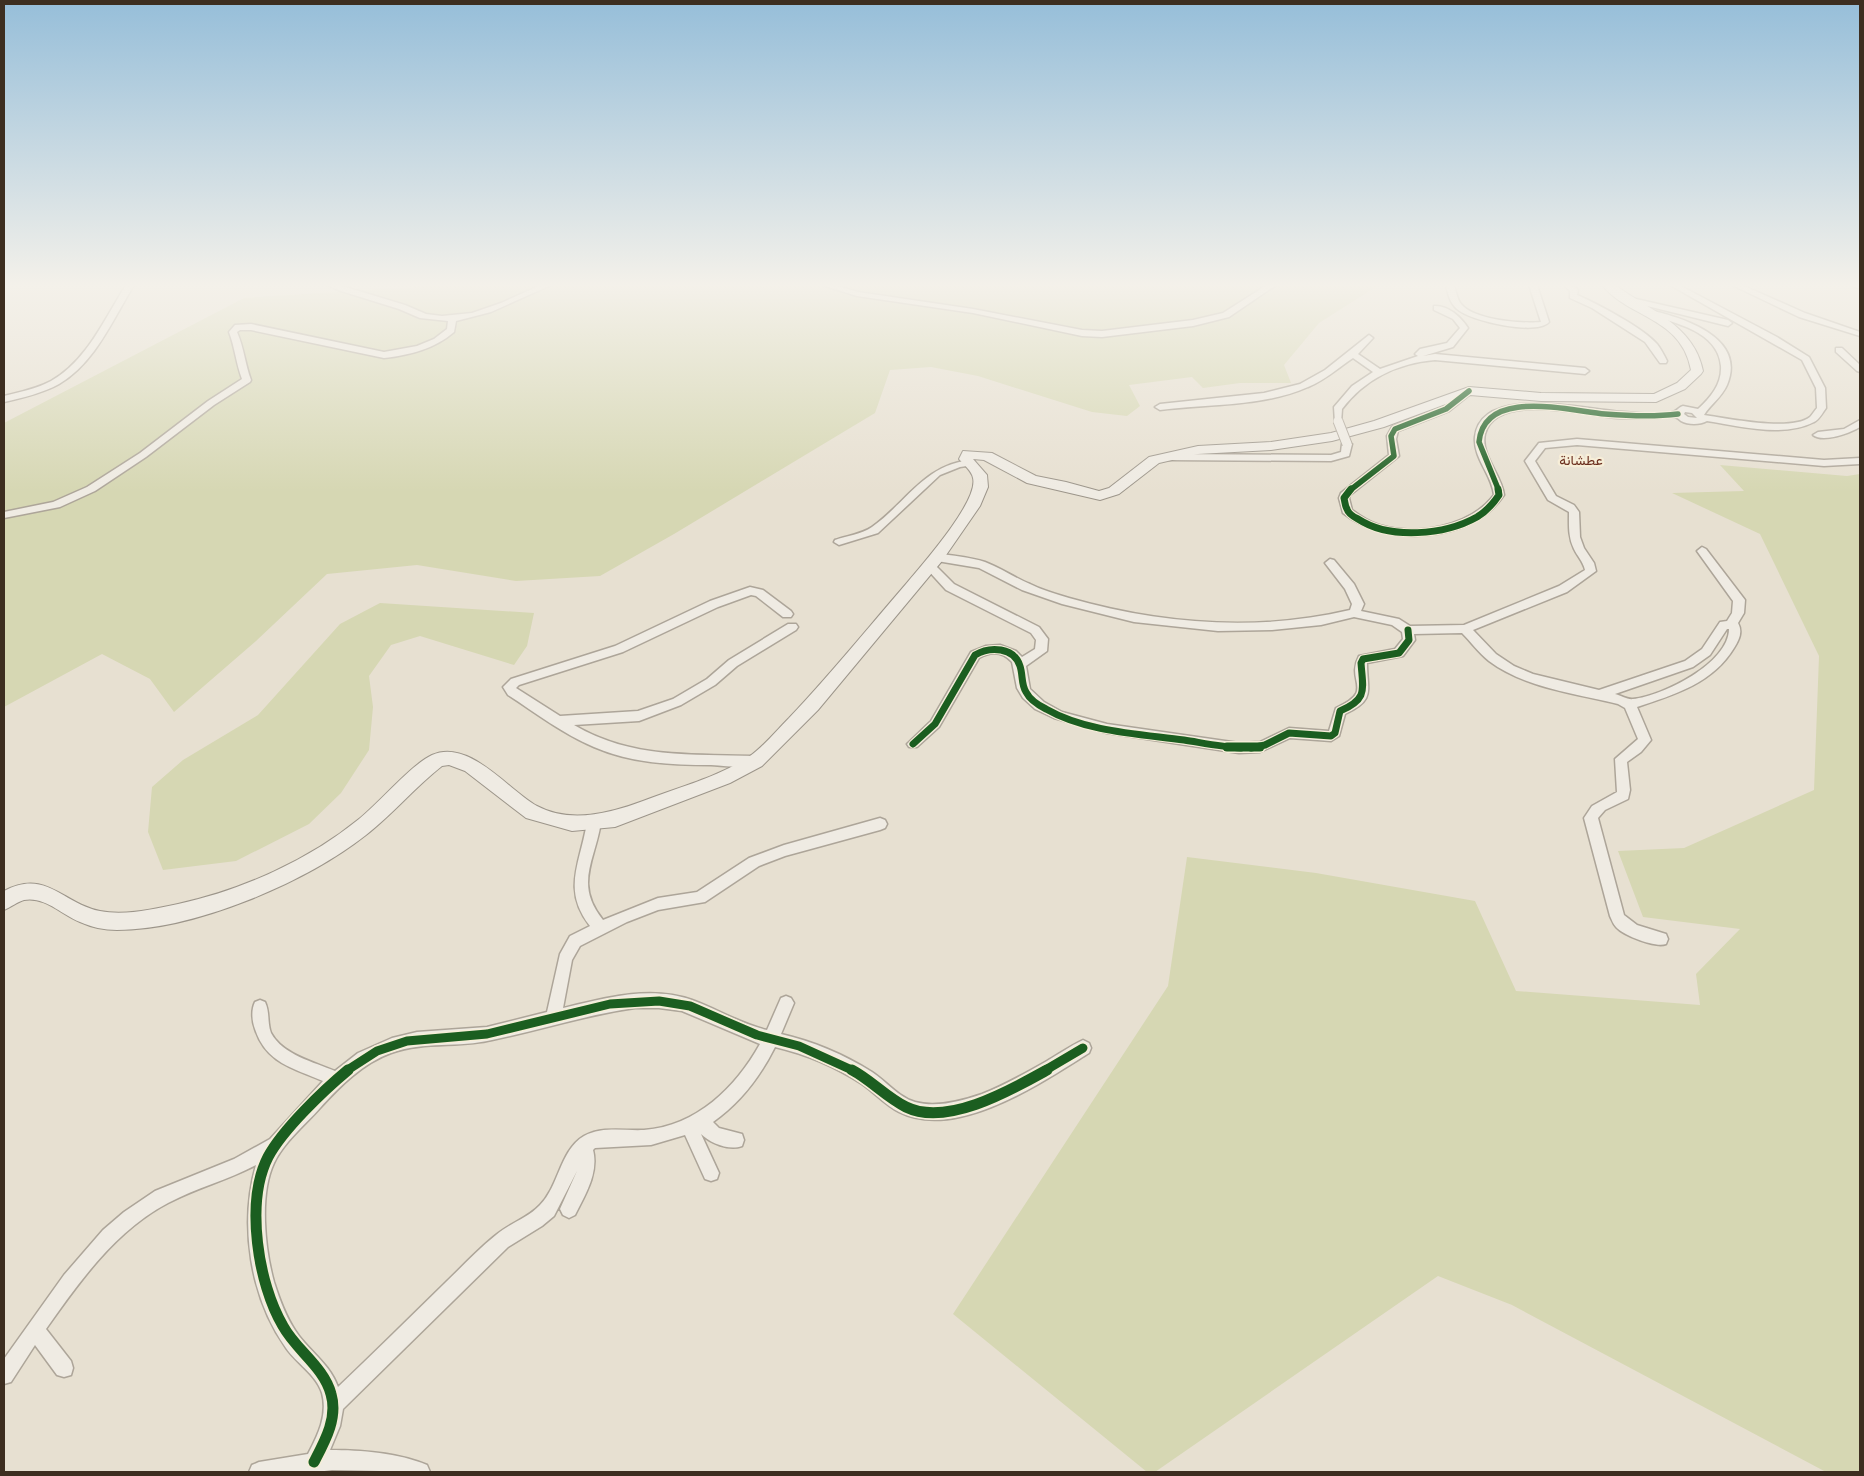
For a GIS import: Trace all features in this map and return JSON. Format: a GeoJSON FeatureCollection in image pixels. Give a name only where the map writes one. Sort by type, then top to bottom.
{"type":"FeatureCollection","features":[{"type":"Feature","properties":{"kind":"main road"},"geometry":{"type":"LineString","coordinates":[[4,901],[18,892],[29,890],[51,896],[84,915],[121,922],[176,912],[211,903],[282,876],[330,850],[374,818],[428,766],[438,760],[449,758],[471,766],[533,813],[572,823],[615,819],[724,778],[756,761],[772,748],[812,705],[933,562],[975,503],[981,487],[980,474],[966,458],[968,454],[987,456],[1032,480],[1066,486],[1087,494],[1100,496],[1114,491],[1139,473],[1149,462],[1198,450],[1271,446],[1332,437],[1371,426],[1469,390],[1583,399],[1636,400],[1656,398],[1668,394],[1691,379],[1697,371],[1697,361],[1692,354]]}},
{"type":"Feature","properties":{"kind":"street"},"geometry":{"type":"LineString","coordinates":[[4,399],[47,386],[72,370],[84,354]]}},
{"type":"Feature","properties":{"kind":"street"},"geometry":{"type":"LineString","coordinates":[[4,515],[56,505],[85,493],[143,455],[211,403],[247,380],[241,365],[240,354]]}},
{"type":"Feature","properties":{"kind":"street"},"geometry":{"type":"LineString","coordinates":[[379,354],[392,354]]}},
{"type":"Feature","properties":{"kind":"street"},"geometry":{"type":"LineString","coordinates":[[1160,407],[1277,393],[1299,387],[1319,378],[1335,364],[1353,354],[1379,372]]}},
{"type":"Feature","properties":{"kind":"street"},"geometry":{"type":"LineString","coordinates":[[1413,359],[1419,354]]}},
{"type":"Feature","properties":{"kind":"street"},"geometry":{"type":"LineString","coordinates":[[1659,354],[1663,361]]}},
{"type":"Feature","properties":{"kind":"street"},"geometry":{"type":"LineString","coordinates":[[1700,412],[1724,384],[1726,375],[1722,354]]}},
{"type":"Feature","properties":{"kind":"street"},"geometry":{"type":"LineString","coordinates":[[1796,354],[1823,372]]}},
{"type":"Feature","properties":{"kind":"street"},"geometry":{"type":"LineString","coordinates":[[1807,354],[1819,362]]}},
{"type":"Feature","properties":{"kind":"street"},"geometry":{"type":"LineString","coordinates":[[1843,354],[1860,369]]}},
{"type":"Feature","properties":{"kind":"street"},"geometry":{"type":"LineString","coordinates":[[1169,457],[1339,458],[1346,454],[1347,444],[1336,412],[1340,404],[1379,372],[1413,359],[1435,357],[1585,371]]}},
{"type":"Feature","properties":{"kind":"street"},"geometry":{"type":"LineString","coordinates":[[1469,390],[1446,409],[1395,429],[1391,436],[1395,452],[1392,458],[1346,493],[1344,498],[1347,511],[1360,521],[1379,529],[1438,530],[1469,521],[1497,499],[1499,490],[1480,446],[1479,437],[1483,426],[1497,412],[1516,406],[1539,406],[1604,414],[1682,417],[1700,412],[1712,412],[1728,421],[1811,428],[1840,423]]}},
{"type":"Feature","properties":{"kind":"street"},"geometry":{"type":"LineString","coordinates":[[1682,417],[1683,409],[1807,434],[1846,432],[1860,423]]}},
{"type":"Feature","properties":{"kind":"street"},"geometry":{"type":"LineString","coordinates":[[933,562],[982,565],[1026,587],[1066,601],[1134,618],[1167,623],[1218,626],[1272,626],[1321,621],[1354,613],[1395,622],[1408,630],[1465,629],[1563,589],[1591,571],[1590,563],[1579,549],[1575,537],[1574,512],[1570,507],[1552,498],[1530,460],[1542,445],[1577,442],[1824,463],[1860,461]]}},
{"type":"Feature","properties":{"kind":"street"},"geometry":{"type":"LineString","coordinates":[[839,542],[874,532],[937,472],[958,464],[971,463]]}},
{"type":"Feature","properties":{"kind":"street"},"geometry":{"type":"LineString","coordinates":[[1601,694],[1689,664],[1706,652],[1724,625],[1730,624],[1738,617],[1739,600],[1702,551]]}},
{"type":"Feature","properties":{"kind":"street"},"geometry":{"type":"LineString","coordinates":[[933,562],[950,587],[1035,630],[1042,640],[1041,651],[1020,664]]}},
{"type":"Feature","properties":{"kind":"street"},"geometry":{"type":"LineString","coordinates":[[1330,563],[1355,596],[1358,604],[1354,613]]}},
{"type":"Feature","properties":{"kind":"street"},"geometry":{"type":"LineString","coordinates":[[756,761],[630,754],[598,744],[512,692],[509,687],[511,684],[619,650],[714,604],[750,591],[759,592],[787,614]]}},
{"type":"Feature","properties":{"kind":"street"},"geometry":{"type":"LineString","coordinates":[[1630,705],[1679,688],[1706,674],[1715,666],[1730,644],[1736,631],[1734,625],[1730,624]]}},
{"type":"Feature","properties":{"kind":"street"},"geometry":{"type":"LineString","coordinates":[[560,721],[639,716],[677,702],[711,682],[733,663],[792,626]]}},
{"type":"Feature","properties":{"kind":"street"},"geometry":{"type":"LineString","coordinates":[[1465,629],[1492,656],[1510,669],[1530,678],[1601,694],[1630,705],[1644,740],[1637,749],[1621,759],[1619,765],[1625,788],[1623,795],[1614,802],[1602,805],[1594,811],[1591,818],[1616,909],[1615,917],[1619,923],[1631,929],[1661,939]]}},
{"type":"Feature","properties":{"kind":"street"},"geometry":{"type":"LineString","coordinates":[[913,744],[935,724],[975,655],[982,649],[1002,650],[1013,656],[1020,664],[1024,689],[1031,699],[1058,715],[1130,733],[1235,748],[1257,748],[1274,743],[1289,733],[1331,736],[1335,733],[1340,711],[1356,704],[1363,694],[1361,663],[1363,659],[1399,653],[1409,640],[1408,630]]}},
{"type":"Feature","properties":{"kind":"street"},"geometry":{"type":"LineString","coordinates":[[594,822],[592,841],[581,872],[579,886],[586,908],[600,927]]}},
{"type":"Feature","properties":{"kind":"street"},"geometry":{"type":"LineString","coordinates":[[553,1019],[565,958],[575,941],[600,927],[658,904],[700,898],[754,862],[784,851],[880,824]]}},
{"type":"Feature","properties":{"kind":"street"},"geometry":{"type":"LineString","coordinates":[[314,1462],[331,1425],[334,1404],[330,1390],[321,1372],[294,1344],[281,1324],[274,1307],[261,1256],[256,1214],[259,1188],[265,1164],[276,1144],[336,1079],[362,1058],[384,1047],[410,1040],[485,1034],[598,1007],[659,1001],[684,1005],[771,1040],[797,1046],[842,1065],[868,1079],[893,1099],[916,1111],[941,1112],[959,1109],[1004,1092],[1084,1048]]}},
{"type":"Feature","properties":{"kind":"street"},"geometry":{"type":"LineString","coordinates":[[334,1404],[502,1242],[548,1211],[584,1146],[597,1139],[643,1138],[695,1124],[728,1102],[739,1090],[771,1040],[786,1003]]}},
{"type":"Feature","properties":{"kind":"street"},"geometry":{"type":"LineString","coordinates":[[260,1007],[261,1028],[264,1039],[270,1047],[280,1054],[336,1079]]}},
{"type":"Feature","properties":{"kind":"street"},"geometry":{"type":"LineString","coordinates":[[695,1124],[714,1135],[736,1140]]}},
{"type":"Feature","properties":{"kind":"street"},"geometry":{"type":"LineString","coordinates":[[695,1124],[711,1174]]}},
{"type":"Feature","properties":{"kind":"street"},"geometry":{"type":"LineString","coordinates":[[4,1375],[35,1330],[96,1251],[128,1218],[170,1193],[236,1167],[276,1144]]}},
{"type":"Feature","properties":{"kind":"street"},"geometry":{"type":"LineString","coordinates":[[569,1210],[586,1172],[588,1158],[584,1146]]}},
{"type":"Feature","properties":{"kind":"street"},"geometry":{"type":"LineString","coordinates":[[35,1330],[64,1368]]}},
{"type":"Feature","properties":{"kind":"street"},"geometry":{"type":"LineString","coordinates":[[259,1472],[314,1462],[354,1460],[420,1472]]}},
{"type":"Feature","properties":{"kind":"green space"},"geometry":{"type":"Polygon","coordinates":[[[137,354],[1293,354],[1284,365],[1291,383],[1240,383],[1203,388],[1192,377],[1129,385],[1140,406],[1127,416],[1092,412],[978,376],[931,367],[890,370],[875,413],[674,534],[600,576],[516,581],[417,565],[327,574],[256,641],[174,712],[150,679],[102,654],[4,707],[4,423],[137,354]]]}},
{"type":"Feature","properties":{"kind":"green space"},"geometry":{"type":"Polygon","coordinates":[[[1720,465],[1847,476],[1860,474],[1860,1472],[1826,1472],[1512,1305],[1438,1276],[1155,1472],[1147,1472],[953,1314],[1168,986],[1187,857],[1316,873],[1475,901],[1516,991],[1700,1005],[1696,974],[1740,929],[1643,917],[1618,851],[1684,848],[1814,790],[1819,656],[1760,534],[1672,493],[1744,491],[1720,465]]]}},
{"type":"Feature","properties":{"kind":"green space"},"geometry":{"type":"Polygon","coordinates":[[[380,603],[534,613],[527,646],[514,665],[420,636],[391,645],[369,676],[373,707],[369,750],[341,793],[309,824],[236,861],[163,870],[148,832],[152,787],[183,760],[258,715],[340,624],[380,603]]]}},
{"type":"Feature","properties":{"kind":"cycle path"},"geometry":{"type":"LineString","coordinates":[[1469,391],[1446,409],[1395,429],[1391,436],[1394,456],[1346,493],[1344,498],[1347,511],[1362,522],[1375,528],[1410,532],[1446,528],[1478,516],[1490,507],[1499,495],[1496,479],[1484,457],[1479,442],[1480,434],[1487,420],[1499,411],[1516,407],[1535,406],[1605,414],[1651,416],[1678,414]]}},
{"type":"Feature","properties":{"kind":"cycle path"},"geometry":{"type":"LineString","coordinates":[[913,744],[935,724],[975,655],[993,649],[1006,651],[1017,659],[1021,668],[1023,688],[1035,702],[1058,715],[1090,725],[1124,732],[1239,748],[1260,747],[1289,733],[1331,736],[1335,733],[1340,711],[1356,704],[1363,694],[1361,663],[1363,659],[1399,653],[1409,640],[1408,630]]}},
{"type":"Feature","properties":{"kind":"cycle path"},"geometry":{"type":"LineString","coordinates":[[314,1462],[330,1426],[333,1403],[324,1377],[293,1343],[272,1304],[265,1281],[257,1231],[259,1184],[268,1156],[283,1136],[351,1067],[377,1051],[417,1039],[487,1034],[610,1004],[659,1001],[690,1006],[743,1030],[799,1046],[865,1077],[893,1099],[911,1109],[938,1112],[959,1109],[1004,1093],[1083,1048]]}},
{"type":"Feature","properties":{"kind":"district","name":"عطشانة"},"geometry":{"type":"Point","coordinates":[1581,460]}}]}
